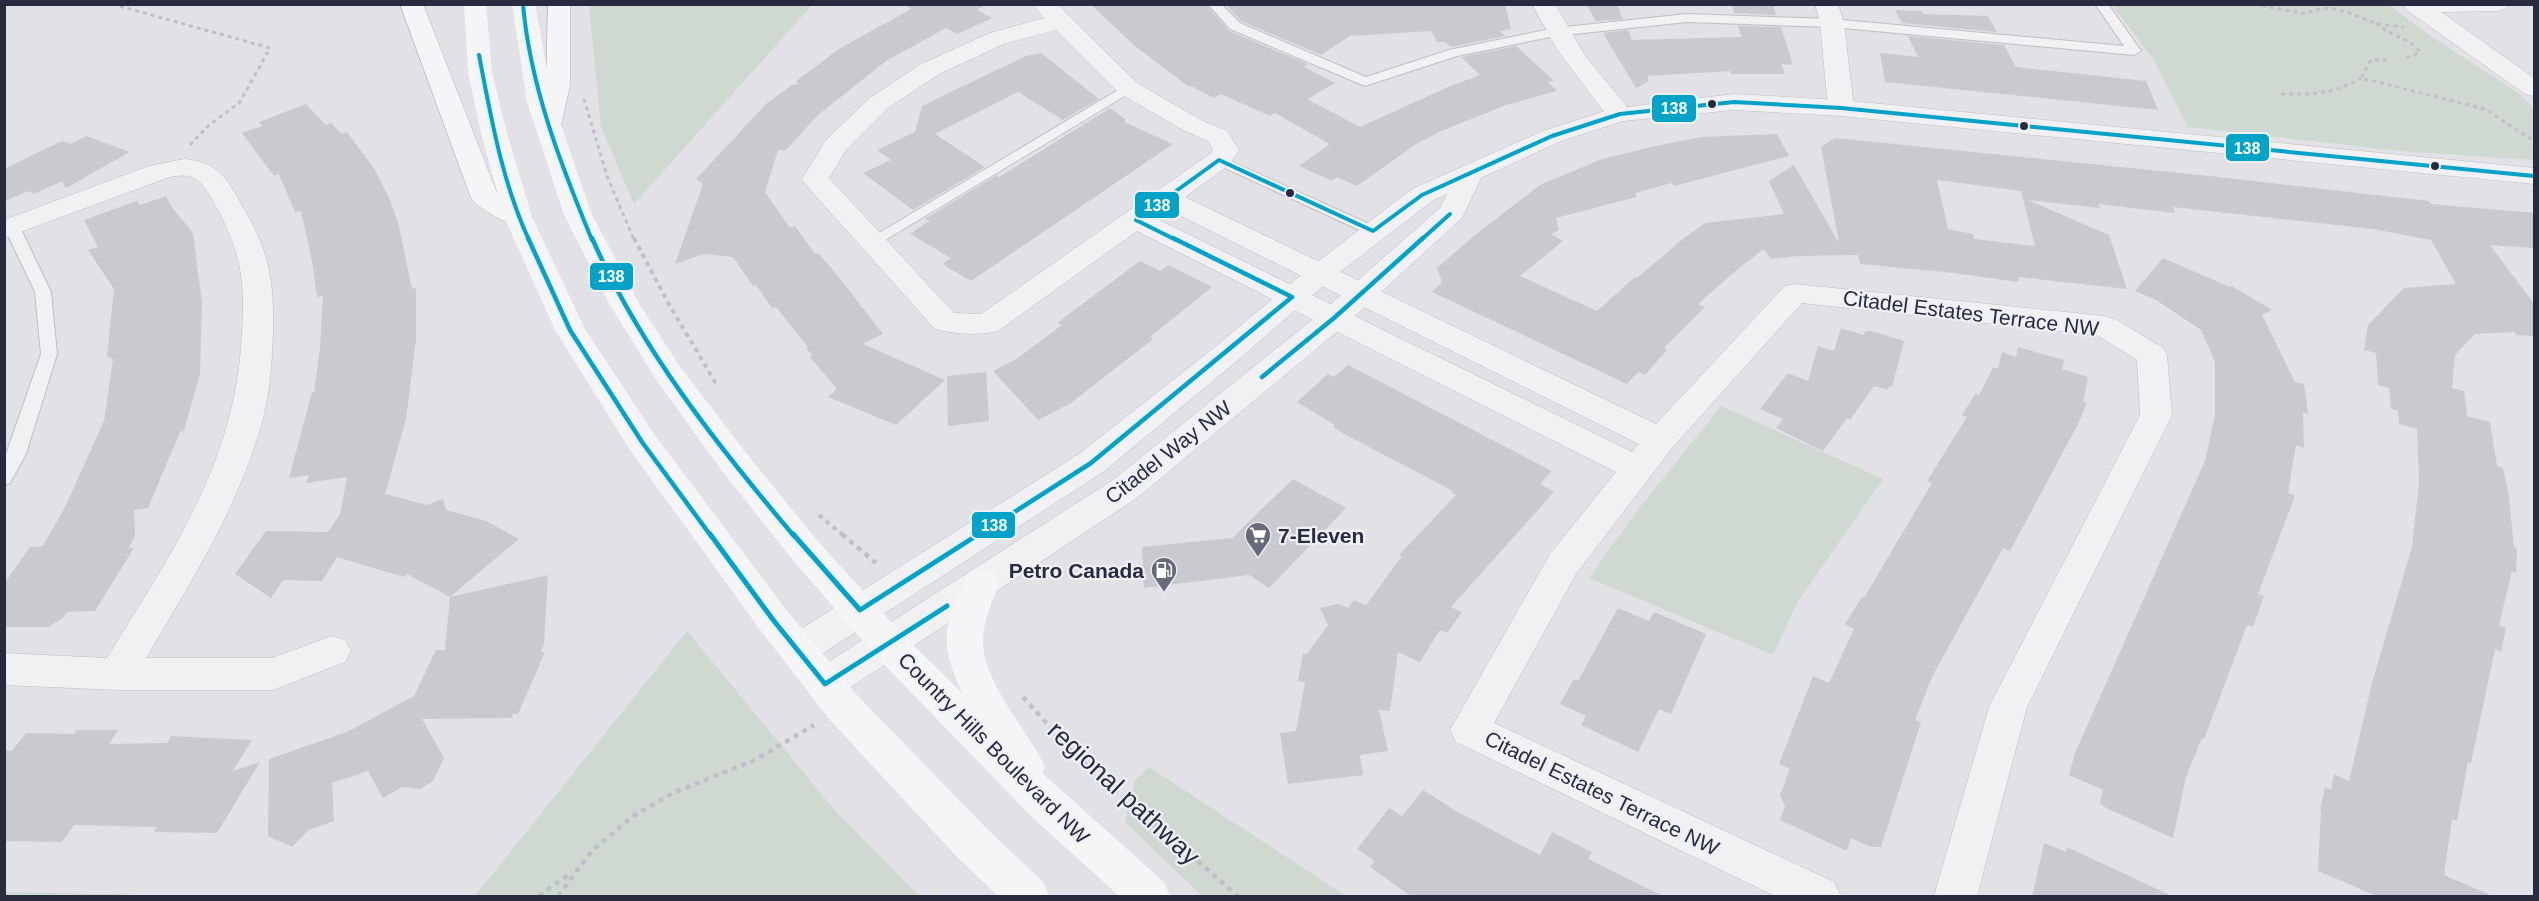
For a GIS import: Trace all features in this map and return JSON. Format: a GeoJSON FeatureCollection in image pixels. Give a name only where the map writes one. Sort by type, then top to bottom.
{"type":"FeatureCollection","features":[{"type":"Feature","properties":{"kind":"main road"},"geometry":{"type":"LineString","coordinates":[[411,4],[484,198],[518,218]]}},
{"type":"Feature","properties":{"kind":"main road"},"geometry":{"type":"LineString","coordinates":[[475,4],[480,72],[494,133],[518,218],[570,330],[642,442],[798,650],[823,702],[843,706],[973,844],[1028,897]]}},
{"type":"Feature","properties":{"kind":"main road","name":"Country Hills Boulevard NW"},"geometry":{"type":"LineString","coordinates":[[523,4],[540,102],[578,215],[598,256],[668,373],[734,462],[804,549],[888,644],[1045,803],[1149,897]]}},
{"type":"Feature","properties":{"kind":"main road"},"geometry":{"type":"LineString","coordinates":[[548,126],[558,85],[559,4]]}},
{"type":"Feature","properties":{"kind":"main road"},"geometry":{"type":"LineString","coordinates":[[982,583],[969,618],[965,650],[980,689],[1045,803]]}},
{"type":"Feature","properties":{"kind":"street"},"geometry":{"type":"LineString","coordinates":[[1543,4],[1555,32],[1587,77],[1620,114]]}},
{"type":"Feature","properties":{"kind":"street"},"geometry":{"type":"LineString","coordinates":[[2414,13],[2497,4]]}},
{"type":"Feature","properties":{"kind":"street"},"geometry":{"type":"LineString","coordinates":[[1052,13],[1128,88],[1218,136],[1227,150],[1219,160],[987,324],[946,322],[815,178],[835,147],[879,103],[930,69],[1052,13]]}},
{"type":"Feature","properties":{"kind":"street"},"geometry":{"type":"LineString","coordinates":[[2414,13],[2535,89]]}},
{"type":"Feature","properties":{"kind":"street"},"geometry":{"type":"LineString","coordinates":[[1829,14],[1841,108]]}},
{"type":"Feature","properties":{"kind":"street","name":"Citadel Way NW"},"geometry":{"type":"LineString","coordinates":[[798,650],[1091,463],[1321,273],[1422,195],[1552,136],[1620,114],[1734,102],[1841,108],[2535,176]]}},
{"type":"Feature","properties":{"kind":"street"},"geometry":{"type":"LineString","coordinates":[[8,228],[174,166],[196,166],[207,173],[227,201],[250,247],[258,301],[257,358],[249,414],[225,479],[187,556],[117,674]]}},
{"type":"Feature","properties":{"kind":"street","name":"Citadel Way NW"},"geometry":{"type":"LineString","coordinates":[[823,702],[888,644],[1125,489],[1334,318],[1452,212],[1469,175]]}},
{"type":"Feature","properties":{"kind":"street"},"geometry":{"type":"LineString","coordinates":[[1166,198],[1660,440]]}},
{"type":"Feature","properties":{"kind":"street"},"geometry":{"type":"LineString","coordinates":[[1136,220],[1636,468]]}},
{"type":"Feature","properties":{"kind":"street","name":"Citadel Estates Terrace NW"},"geometry":{"type":"LineString","coordinates":[[1819,897],[1470,730],[1563,564],[1636,468],[1795,293],[2104,326],[2152,355],[2156,415],[2008,707],[1956,897]]}},
{"type":"Feature","properties":{"kind":"street"},"geometry":{"type":"LineString","coordinates":[[4,669],[117,674],[273,674],[332,651]]}},
{"type":"Feature","properties":{"kind":"lane"},"geometry":{"type":"LineString","coordinates":[[1214,4],[1235,26],[1365,82],[1454,53],[1555,32],[1685,11],[1829,14],[2134,51],[2101,4]]}},
{"type":"Feature","properties":{"kind":"lane"},"geometry":{"type":"LineString","coordinates":[[872,243],[1128,88]]}},
{"type":"Feature","properties":{"kind":"lane"},"geometry":{"type":"LineString","coordinates":[[1219,160],[1373,231]]}},
{"type":"Feature","properties":{"kind":"lane"},"geometry":{"type":"LineString","coordinates":[[4,478],[17,454],[49,354],[43,292],[8,228]]}},
{"type":"Feature","properties":{"kind":"path"},"geometry":{"type":"LineString","coordinates":[[112,4],[270,48],[267,58],[241,101],[197,134],[186,150]]}},
{"type":"Feature","properties":{"kind":"path"},"geometry":{"type":"LineString","coordinates":[[2254,4],[2307,14],[2313,10],[2334,9],[2351,12],[2376,23],[2389,34],[2399,35],[2412,42],[2420,52],[2410,57],[2402,57]]}},
{"type":"Feature","properties":{"kind":"path"},"geometry":{"type":"LineString","coordinates":[[2376,23],[2414,13]]}},
{"type":"Feature","properties":{"kind":"path"},"geometry":{"type":"LineString","coordinates":[[2281,94],[2332,93],[2345,89],[2361,78],[2371,60],[2387,60]]}},
{"type":"Feature","properties":{"kind":"path"},"geometry":{"type":"LineString","coordinates":[[2361,78],[2485,109],[2535,141]]}},
{"type":"Feature","properties":{"kind":"path"},"geometry":{"type":"LineString","coordinates":[[583,92],[603,165],[625,219],[655,282],[719,388]]}},
{"type":"Feature","properties":{"kind":"path"},"geometry":{"type":"LineString","coordinates":[[815,511],[876,563]]}},
{"type":"Feature","properties":{"kind":"path","name":"regional pathway"},"geometry":{"type":"LineString","coordinates":[[1019,692],[1078,759],[1238,897]]}},
{"type":"Feature","properties":{"kind":"path"},"geometry":{"type":"LineString","coordinates":[[539,897],[578,867],[618,827],[642,810],[666,796],[735,770],[793,740],[823,702]]}},
{"type":"Feature","properties":{"kind":"path"},"geometry":{"type":"LineString","coordinates":[[558,897],[578,867]]}},
{"type":"Feature","properties":{"kind":"shaded area"},"geometry":{"type":"Polygon","coordinates":[[[589,4],[812,5],[634,204],[601,127],[589,4]]]}},
{"type":"Feature","properties":{"kind":"shaded area"},"geometry":{"type":"Polygon","coordinates":[[[2112,5],[2389,5],[2426,33],[2518,93],[2534,108],[2534,160],[2400,151],[2188,127],[2153,59],[2112,5]]]}},
{"type":"Feature","properties":{"kind":"shaded area"},"geometry":{"type":"Polygon","coordinates":[[[1721,406],[1883,479],[1797,603],[1773,655],[1589,578],[1636,512],[1721,406]]]}},
{"type":"Feature","properties":{"kind":"shaded area"},"geometry":{"type":"Polygon","coordinates":[[[687,631],[837,813],[919,896],[475,896],[687,631]]]}},
{"type":"Feature","properties":{"kind":"shaded area"},"geometry":{"type":"Polygon","coordinates":[[[1149,767],[1346,896],[1202,896],[1125,822],[1135,780],[1149,767]]]}},
{"type":"Feature","properties":{"kind":"shaded area"},"geometry":{"type":"Polygon","coordinates":[[[4,892],[189,896],[5,896],[4,892]]]}},
{"type":"Feature","properties":{"kind":"building"},"geometry":{"type":"Polygon","coordinates":[[[904,4],[986,4],[977,10],[992,18],[958,34],[946,28],[886,61],[818,115],[785,151],[778,150],[765,192],[790,228],[795,226],[815,254],[818,253],[834,271],[883,334],[863,344],[945,380],[896,425],[828,397],[837,389],[809,356],[812,355],[806,348],[808,347],[776,307],[772,308],[756,285],[753,286],[733,257],[704,254],[675,264],[703,184],[696,179],[766,104],[792,85],[798,84],[796,81],[839,49],[911,9],[904,4]]]}},
{"type":"Feature","properties":{"kind":"building"},"geometry":{"type":"Polygon","coordinates":[[[1090,4],[1206,4],[1229,31],[1308,64],[1304,67],[1335,83],[1307,99],[1360,127],[1480,75],[1461,57],[1516,46],[1554,81],[1548,82],[1557,91],[1506,105],[1441,131],[1416,144],[1357,186],[1337,177],[1332,181],[1299,166],[1330,144],[1275,113],[1270,116],[1221,94],[1214,98],[1189,87],[1135,46],[1090,4]]]}},
{"type":"Feature","properties":{"kind":"building"},"geometry":{"type":"Polygon","coordinates":[[[1225,4],[1505,4],[1511,29],[1500,31],[1505,36],[1451,47],[1445,42],[1437,42],[1431,31],[1350,36],[1321,55],[1241,21],[1225,4]]]}},
{"type":"Feature","properties":{"kind":"building"},"geometry":{"type":"Polygon","coordinates":[[[1586,4],[1617,4],[1623,19],[1596,21],[1586,4]]]}},
{"type":"Feature","properties":{"kind":"building"},"geometry":{"type":"Polygon","coordinates":[[[1732,4],[1773,4],[1776,15],[1734,13],[1732,4]]]}},
{"type":"Feature","properties":{"kind":"building"},"geometry":{"type":"Polygon","coordinates":[[[1895,10],[1922,11],[1923,14],[1988,16],[1997,32],[1902,23],[1895,10]]]}},
{"type":"Feature","properties":{"kind":"building"},"geometry":{"type":"Polygon","coordinates":[[[1738,26],[1781,27],[1793,65],[1781,64],[1785,74],[1731,74],[1730,71],[1647,76],[1649,81],[1636,88],[1603,33],[1628,30],[1632,40],[1742,37],[1738,26]]]}},
{"type":"Feature","properties":{"kind":"building"},"geometry":{"type":"Polygon","coordinates":[[[1908,36],[2004,45],[2016,67],[2146,81],[2158,110],[1885,82],[1880,53],[1918,57],[1908,36]]]}},
{"type":"Feature","properties":{"kind":"building"},"geometry":{"type":"Polygon","coordinates":[[[1041,53],[1099,99],[1063,120],[1018,92],[935,134],[985,167],[913,210],[863,173],[891,160],[877,150],[915,132],[922,106],[1026,56],[1041,53]]]}},
{"type":"Feature","properties":{"kind":"building"},"geometry":{"type":"Polygon","coordinates":[[[306,104],[326,125],[331,123],[342,134],[347,132],[375,170],[398,222],[412,289],[416,288],[416,340],[406,419],[385,494],[427,505],[443,499],[446,510],[486,521],[519,539],[450,597],[407,574],[404,577],[337,557],[322,581],[283,580],[271,598],[235,574],[266,531],[328,532],[340,514],[347,477],[306,483],[309,475],[289,478],[312,392],[314,392],[320,348],[323,296],[317,297],[301,211],[295,212],[279,174],[274,176],[242,133],[262,126],[259,122],[306,104]]]}},
{"type":"Feature","properties":{"kind":"building"},"geometry":{"type":"Polygon","coordinates":[[[1110,108],[1126,120],[1124,122],[1173,144],[971,281],[942,264],[951,258],[910,234],[929,221],[925,219],[997,175],[999,177],[1110,108]]]}},
{"type":"Feature","properties":{"kind":"building"},"geometry":{"type":"Polygon","coordinates":[[[1777,134],[1789,156],[1674,186],[1671,183],[1636,193],[1636,197],[1556,218],[1559,230],[1551,234],[1563,241],[1520,276],[1597,311],[1635,277],[1637,278],[1705,223],[1784,214],[1769,181],[1794,165],[1839,243],[1821,147],[1835,138],[2210,176],[2429,201],[2431,204],[2535,213],[2535,248],[2490,245],[2535,305],[2535,336],[2516,335],[2514,332],[2475,334],[2455,355],[2452,388],[2464,391],[2467,416],[2490,422],[2497,466],[2503,468],[2509,496],[2514,547],[2517,548],[2516,573],[2512,571],[2499,625],[2506,628],[2501,652],[2495,649],[2471,763],[2468,762],[2457,821],[2452,819],[2444,875],[2495,897],[2379,897],[2318,871],[2320,810],[2325,787],[2331,790],[2334,774],[2349,781],[2372,683],[2412,547],[2419,482],[2417,429],[2399,424],[2398,411],[2391,409],[2389,388],[2378,385],[2376,353],[2364,350],[2368,325],[2404,288],[2456,284],[2431,240],[2373,229],[2173,207],[2175,213],[2098,204],[2100,208],[2028,200],[2109,235],[2127,289],[2018,277],[2019,282],[1860,264],[1858,255],[1771,259],[1764,249],[1698,304],[1705,307],[1664,348],[1667,350],[1645,375],[1638,372],[1627,384],[1432,292],[1442,282],[1437,268],[1475,235],[1540,185],[1602,159],[1701,137],[1777,134]],[[1937,180],[1948,229],[1973,234],[1974,239],[2035,246],[2021,191],[1937,180]]]}},
{"type":"Feature","properties":{"kind":"building"},"geometry":{"type":"Polygon","coordinates":[[[86,136],[130,152],[66,188],[62,181],[34,194],[27,191],[4,202],[4,169],[62,141],[71,144],[86,136]]]}},
{"type":"Feature","properties":{"kind":"building"},"geometry":{"type":"Polygon","coordinates":[[[166,196],[171,206],[193,233],[202,303],[200,373],[184,431],[180,432],[148,508],[134,510],[135,535],[129,548],[134,548],[95,611],[67,612],[63,618],[48,627],[4,627],[4,584],[30,547],[43,546],[66,505],[104,421],[113,359],[107,356],[114,289],[88,250],[98,247],[84,220],[137,201],[140,205],[166,196]]]}},
{"type":"Feature","properties":{"kind":"building"},"geometry":{"type":"Polygon","coordinates":[[[2163,258],[2232,286],[2272,310],[2262,315],[2295,382],[2304,384],[2308,414],[2303,412],[2304,448],[2296,445],[2288,493],[2295,496],[2258,594],[2264,596],[2253,627],[2247,625],[2204,739],[2202,738],[2186,777],[2173,838],[2106,808],[2100,803],[2103,790],[2069,775],[2075,753],[2205,461],[2215,415],[2215,362],[2201,330],[2156,300],[2135,291],[2163,258]]]}},
{"type":"Feature","properties":{"kind":"building"},"geometry":{"type":"Polygon","coordinates":[[[1140,261],[1161,271],[1168,265],[1212,287],[1150,337],[1153,339],[1071,403],[1038,420],[993,371],[1015,360],[1062,325],[1057,323],[1140,261]]]}},
{"type":"Feature","properties":{"kind":"building"},"geometry":{"type":"Polygon","coordinates":[[[1841,328],[1864,335],[1865,331],[1871,331],[1904,341],[1892,387],[1889,386],[1888,390],[1874,386],[1850,420],[1847,418],[1823,451],[1776,428],[1783,419],[1760,409],[1788,373],[1808,381],[1818,346],[1834,351],[1841,328]]]}},
{"type":"Feature","properties":{"kind":"building"},"geometry":{"type":"Polygon","coordinates":[[[2018,347],[2064,360],[2062,369],[2088,377],[2083,402],[2087,403],[2010,551],[2003,548],[1933,675],[1915,720],[1921,722],[1881,847],[1871,847],[1851,838],[1847,851],[1780,820],[1785,806],[1780,795],[1790,769],[1779,764],[1813,676],[1829,683],[1854,629],[1845,624],[1862,597],[1864,598],[1932,483],[1927,481],[1967,417],[1962,415],[1976,393],[1979,395],[1993,367],[1998,369],[2002,352],[2016,357],[2018,347]]]}},
{"type":"Feature","properties":{"kind":"building"},"geometry":{"type":"Polygon","coordinates":[[[1348,365],[1552,471],[1540,484],[1554,492],[1451,607],[1462,612],[1447,633],[1440,630],[1420,662],[1398,652],[1390,711],[1379,710],[1388,751],[1360,755],[1363,775],[1288,784],[1280,733],[1296,731],[1305,682],[1298,681],[1303,653],[1307,654],[1328,625],[1320,608],[1338,604],[1348,608],[1354,600],[1366,605],[1402,556],[1399,555],[1456,495],[1451,492],[1453,491],[1346,435],[1333,427],[1335,425],[1297,402],[1328,374],[1334,377],[1348,365]]]}},
{"type":"Feature","properties":{"kind":"building"},"geometry":{"type":"Polygon","coordinates":[[[986,372],[989,421],[948,426],[947,376],[986,372]]]}},
{"type":"Feature","properties":{"kind":"building"},"geometry":{"type":"Polygon","coordinates":[[[1293,479],[1346,508],[1269,588],[1249,575],[1144,588],[1142,547],[1232,538],[1293,479]]]}},
{"type":"Feature","properties":{"kind":"building"},"geometry":{"type":"Polygon","coordinates":[[[548,575],[544,643],[541,652],[545,652],[518,714],[513,714],[511,718],[422,719],[444,758],[433,781],[420,789],[402,787],[383,798],[368,771],[332,783],[334,821],[309,830],[292,847],[268,836],[269,759],[347,732],[414,696],[436,650],[445,650],[450,597],[548,575]]]}},
{"type":"Feature","properties":{"kind":"building"},"geometry":{"type":"Polygon","coordinates":[[[1618,608],[1649,621],[1654,612],[1706,634],[1671,714],[1659,709],[1638,752],[1581,725],[1586,716],[1560,704],[1574,679],[1578,681],[1618,608]]]}},
{"type":"Feature","properties":{"kind":"building"},"geometry":{"type":"Polygon","coordinates":[[[77,730],[118,730],[109,744],[167,743],[171,736],[252,740],[233,771],[260,762],[217,833],[154,832],[157,827],[74,825],[62,842],[4,841],[4,750],[12,751],[26,733],[74,734],[77,730]]]}},
{"type":"Feature","properties":{"kind":"building"},"geometry":{"type":"Polygon","coordinates":[[[1423,790],[1456,811],[1540,855],[1552,832],[1592,852],[1588,859],[1665,897],[1412,897],[1370,867],[1375,861],[1357,849],[1389,808],[1402,816],[1423,790]]]}},
{"type":"Feature","properties":{"kind":"building"},"geometry":{"type":"Polygon","coordinates":[[[2044,843],[2066,852],[2067,847],[2174,897],[2032,897],[2044,843]]]}},
{"type":"Feature","properties":{"kind":"transit line","name":"138"},"geometry":{"type":"LineString","coordinates":[[523,4],[533,63],[564,172],[593,242],[628,309],[668,373],[713,435],[760,495],[860,610],[1091,463],[1292,297],[1136,220],[1219,160],[1373,231],[1422,195],[1552,136],[1620,114],[1734,102],[1841,108],[2534,176]]}},
{"type":"Feature","properties":{"kind":"transit line","name":"138"},"geometry":{"type":"LineString","coordinates":[[479,55],[494,133],[518,217],[570,330],[642,442],[774,621],[825,684],[947,606]]}},
{"type":"Feature","properties":{"kind":"transit line","name":"138"},"geometry":{"type":"LineString","coordinates":[[1262,377],[1334,318],[1450,214]]}},
{"type":"Feature","properties":{"kind":"place","name":"7-Eleven"},"geometry":{"type":"Point","coordinates":[1258,558]}},
{"type":"Feature","properties":{"kind":"place","name":"Petro Canada"},"geometry":{"type":"Point","coordinates":[1164,593]}}]}
